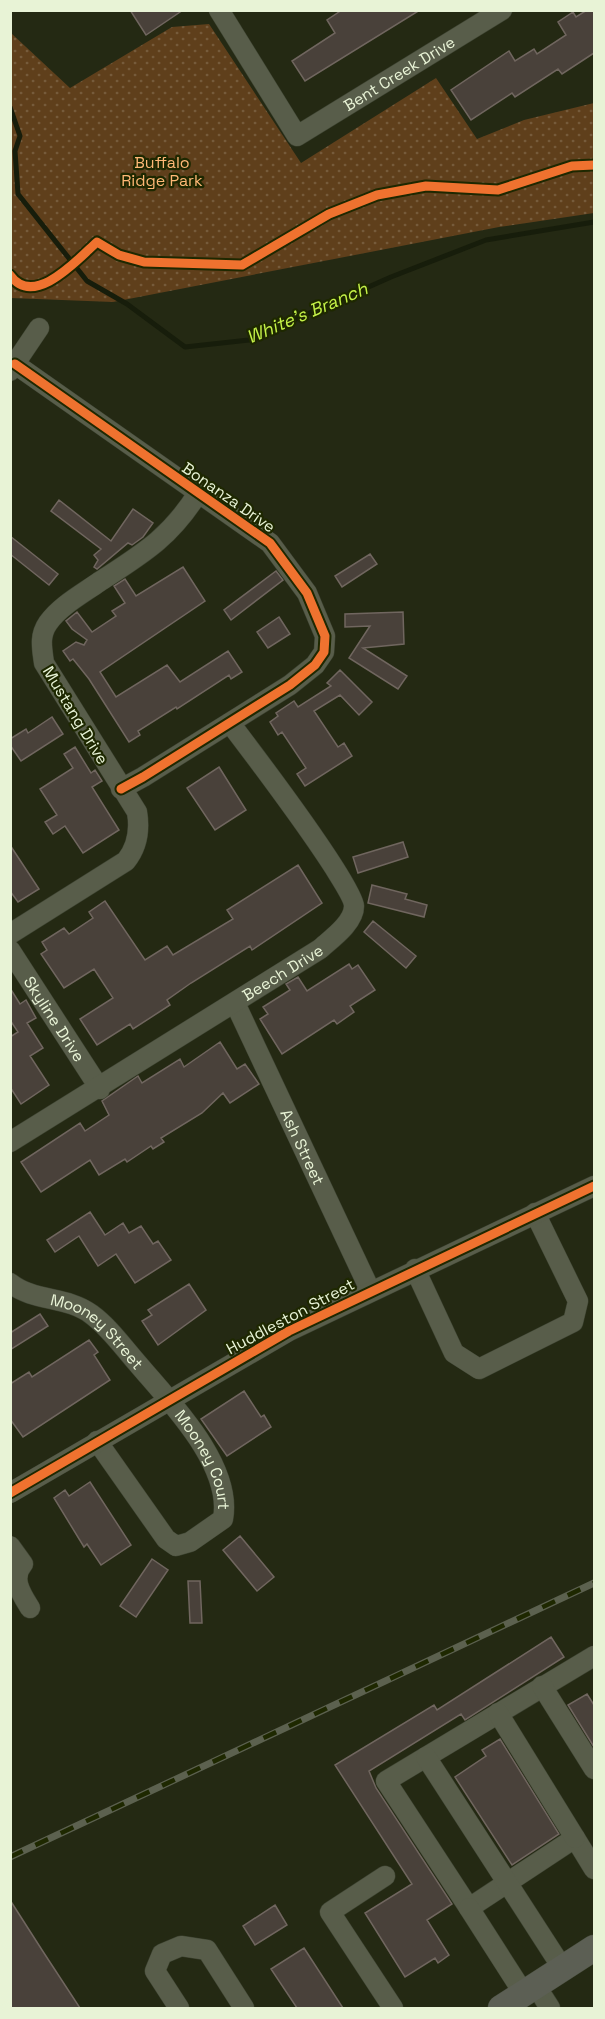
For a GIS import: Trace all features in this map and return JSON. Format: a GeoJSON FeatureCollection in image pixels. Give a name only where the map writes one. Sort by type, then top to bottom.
{"type":"FeatureCollection","features":[{"type":"Feature","properties":{"kind":"main road"},"geometry":{"type":"LineString","coordinates":[[501,2008],[594,1948]]}},
{"type":"Feature","properties":{"kind":"street","name":"Bent Creek Drive"},"geometry":{"type":"LineString","coordinates":[[219,10],[297,136],[502,10]]}},
{"type":"Feature","properties":{"kind":"street"},"geometry":{"type":"LineString","coordinates":[[13,367],[39,328]]}},
{"type":"Feature","properties":{"kind":"street","name":"Bonanza Drive"},"geometry":{"type":"LineString","coordinates":[[13,367],[270,543],[307,593],[325,636],[324,652],[315,665],[231,723],[121,789]]}},
{"type":"Feature","properties":{"kind":"street","name":"Mustang Drive"},"geometry":{"type":"LineString","coordinates":[[10,934],[126,861],[133,852],[140,830],[137,812],[44,663],[41,638],[48,622],[71,601],[152,547],[181,520],[198,493]]}},
{"type":"Feature","properties":{"kind":"street","name":"Beech Drive"},"geometry":{"type":"LineString","coordinates":[[10,1142],[100,1089],[320,949],[339,932],[351,916],[354,906],[333,866],[231,723]]}},
{"type":"Feature","properties":{"kind":"street","name":"Skyline Drive"},"geometry":{"type":"LineString","coordinates":[[10,950],[100,1089]]}},
{"type":"Feature","properties":{"kind":"street","name":"Ash Street"},"geometry":{"type":"LineString","coordinates":[[235,1003],[370,1290]]}},
{"type":"Feature","properties":{"kind":"street","name":"Huddleston Street"},"geometry":{"type":"LineString","coordinates":[[10,1493],[289,1331],[370,1290],[536,1213],[592,1193]]}},
{"type":"Feature","properties":{"kind":"street"},"geometry":{"type":"LineString","coordinates":[[415,1269],[454,1353],[479,1369],[573,1322],[578,1301],[536,1213]]}},
{"type":"Feature","properties":{"kind":"street","name":"Mooney Street"},"geometry":{"type":"LineString","coordinates":[[10,1283],[38,1297],[69,1303],[90,1313],[168,1400]]}},
{"type":"Feature","properties":{"kind":"street","name":"Mooney Court"},"geometry":{"type":"LineString","coordinates":[[96,1442],[166,1539],[176,1546],[190,1542],[223,1519],[226,1504],[222,1486],[203,1447],[168,1400]]}},
{"type":"Feature","properties":{"kind":"street"},"geometry":{"type":"LineString","coordinates":[[10,1546],[23,1564],[19,1569],[17,1587],[30,1608]]}},
{"type":"Feature","properties":{"kind":"street"},"geometry":{"type":"LineString","coordinates":[[550,2008],[530,1990],[469,1908],[386,1781],[594,1656]]}},
{"type":"Feature","properties":{"kind":"street"},"geometry":{"type":"LineString","coordinates":[[542,1686],[594,1769]]}},
{"type":"Feature","properties":{"kind":"street"},"geometry":{"type":"LineString","coordinates":[[498,1713],[594,1867]]}},
{"type":"Feature","properties":{"kind":"street"},"geometry":{"type":"LineString","coordinates":[[426,1757],[563,1969]]}},
{"type":"Feature","properties":{"kind":"street"},"geometry":{"type":"LineString","coordinates":[[469,1908],[575,1838]]}},
{"type":"Feature","properties":{"kind":"street"},"geometry":{"type":"LineString","coordinates":[[386,1876],[330,1912],[393,2008]]}},
{"type":"Feature","properties":{"kind":"street"},"geometry":{"type":"LineString","coordinates":[[178,2008],[155,1971],[162,1954],[181,1946],[207,1950],[244,2008]]}},
{"type":"Feature","properties":{"kind":"green space","name":"Buffalo Ridge Park"},"geometry":{"type":"Polygon","coordinates":[[[209,24],[301,163],[436,78],[477,139],[524,120],[594,103],[594,213],[499,227],[113,302],[11,298],[11,33],[70,88],[172,27],[209,24]]]}},
{"type":"Feature","properties":{"kind":"building"},"geometry":{"type":"Polygon","coordinates":[[[130,10],[183,10],[146,35],[130,10]]]}},
{"type":"Feature","properties":{"kind":"building"},"geometry":{"type":"Polygon","coordinates":[[[342,10],[420,10],[305,81],[292,61],[335,33],[327,20],[342,10]]]}},
{"type":"Feature","properties":{"kind":"building"},"geometry":{"type":"Polygon","coordinates":[[[587,10],[594,10],[594,53],[562,74],[558,69],[515,97],[512,93],[471,120],[451,90],[509,51],[515,61],[534,49],[537,54],[566,35],[558,22],[573,12],[576,17],[587,10]]]}},
{"type":"Feature","properties":{"kind":"building"},"geometry":{"type":"Polygon","coordinates":[[[59,500],[111,541],[133,509],[153,523],[143,537],[132,545],[128,543],[97,569],[94,567],[98,560],[94,555],[101,549],[51,511],[59,500]]]}},
{"type":"Feature","properties":{"kind":"building"},"geometry":{"type":"Polygon","coordinates":[[[10,536],[58,574],[49,585],[10,554],[10,536]]]}},
{"type":"Feature","properties":{"kind":"building"},"geometry":{"type":"Polygon","coordinates":[[[370,554],[377,564],[342,587],[335,576],[370,554]]]}},
{"type":"Feature","properties":{"kind":"building"},"geometry":{"type":"Polygon","coordinates":[[[183,567],[205,601],[100,672],[116,697],[167,665],[180,682],[228,651],[242,672],[231,679],[229,675],[177,709],[176,707],[138,731],[140,735],[129,742],[89,679],[73,659],[70,661],[63,651],[76,642],[84,645],[87,640],[72,629],[66,621],[77,612],[92,632],[116,616],[112,611],[125,603],[114,586],[125,579],[136,596],[183,567]]]}},
{"type":"Feature","properties":{"kind":"building"},"geometry":{"type":"Polygon","coordinates":[[[276,571],[283,580],[231,620],[224,610],[276,571]]]}},
{"type":"Feature","properties":{"kind":"building"},"geometry":{"type":"Polygon","coordinates":[[[403,612],[404,644],[363,648],[407,676],[398,689],[349,658],[370,626],[345,627],[345,614],[403,612]]]}},
{"type":"Feature","properties":{"kind":"building"},"geometry":{"type":"Polygon","coordinates":[[[279,617],[290,634],[268,648],[257,632],[279,617]]]}},
{"type":"Feature","properties":{"kind":"building"},"geometry":{"type":"Polygon","coordinates":[[[340,670],[372,702],[359,715],[340,695],[314,711],[338,747],[344,743],[352,756],[305,786],[297,774],[306,768],[282,732],[278,735],[270,722],[278,716],[276,713],[294,701],[298,707],[331,686],[327,683],[340,670]]]}},
{"type":"Feature","properties":{"kind":"building"},"geometry":{"type":"Polygon","coordinates":[[[52,717],[63,734],[21,761],[10,745],[10,739],[26,729],[28,733],[52,717]]]}},
{"type":"Feature","properties":{"kind":"building"},"geometry":{"type":"Polygon","coordinates":[[[75,747],[91,773],[95,770],[102,781],[92,787],[119,830],[83,853],[65,826],[53,834],[45,822],[57,815],[40,789],[73,768],[64,754],[75,747]]]}},
{"type":"Feature","properties":{"kind":"building"},"geometry":{"type":"Polygon","coordinates":[[[219,767],[246,810],[215,830],[187,788],[219,767]]]}},
{"type":"Feature","properties":{"kind":"building"},"geometry":{"type":"Polygon","coordinates":[[[403,842],[408,857],[358,873],[353,857],[403,842]]]}},
{"type":"Feature","properties":{"kind":"building"},"geometry":{"type":"Polygon","coordinates":[[[10,845],[39,889],[18,902],[10,891],[10,845]]]}},
{"type":"Feature","properties":{"kind":"building"},"geometry":{"type":"Polygon","coordinates":[[[298,865],[322,903],[252,950],[250,946],[191,983],[167,1000],[170,1005],[133,1029],[130,1024],[97,1045],[80,1019],[113,998],[94,969],[64,988],[41,954],[47,950],[42,942],[64,928],[69,934],[93,918],[89,912],[105,901],[145,960],[167,946],[173,955],[233,919],[227,910],[298,865]]]}},
{"type":"Feature","properties":{"kind":"building"},"geometry":{"type":"Polygon","coordinates":[[[372,885],[407,894],[405,899],[427,905],[424,917],[368,903],[372,885]]]}},
{"type":"Feature","properties":{"kind":"building"},"geometry":{"type":"Polygon","coordinates":[[[373,921],[416,956],[406,968],[364,932],[373,921]]]}},
{"type":"Feature","properties":{"kind":"building"},"geometry":{"type":"Polygon","coordinates":[[[349,964],[352,969],[358,965],[375,990],[350,1006],[354,1012],[337,1024],[334,1020],[282,1054],[260,1019],[268,1014],[263,1007],[290,990],[286,984],[298,977],[307,991],[349,964]]]}},
{"type":"Feature","properties":{"kind":"building"},"geometry":{"type":"Polygon","coordinates":[[[10,988],[20,1004],[26,1000],[36,1018],[27,1023],[43,1048],[30,1056],[49,1085],[21,1104],[10,1087],[10,1037],[18,1032],[10,1020],[10,988]]]}},
{"type":"Feature","properties":{"kind":"building"},"geometry":{"type":"Polygon","coordinates":[[[220,1042],[237,1069],[245,1064],[259,1084],[230,1103],[223,1093],[202,1113],[161,1138],[164,1142],[153,1149],[151,1146],[127,1162],[125,1159],[99,1175],[90,1160],[41,1192],[21,1162],[80,1123],[85,1131],[109,1115],[102,1101],[138,1076],[142,1083],[180,1059],[184,1067],[220,1042]]]}},
{"type":"Feature","properties":{"kind":"building"},"geometry":{"type":"Polygon","coordinates":[[[90,1212],[105,1235],[123,1223],[129,1233],[141,1226],[153,1244],[158,1241],[171,1260],[135,1283],[116,1254],[98,1266],[79,1236],[55,1252],[47,1240],[90,1212]]]}},
{"type":"Feature","properties":{"kind":"building"},"geometry":{"type":"Polygon","coordinates":[[[189,1284],[206,1310],[158,1345],[142,1321],[152,1315],[148,1310],[189,1284]]]}},
{"type":"Feature","properties":{"kind":"building"},"geometry":{"type":"Polygon","coordinates":[[[40,1314],[48,1326],[10,1350],[10,1333],[40,1314]]]}},
{"type":"Feature","properties":{"kind":"building"},"geometry":{"type":"Polygon","coordinates":[[[89,1340],[98,1352],[94,1355],[110,1380],[23,1437],[10,1419],[10,1384],[29,1372],[32,1377],[89,1340]]]}},
{"type":"Feature","properties":{"kind":"building"},"geometry":{"type":"Polygon","coordinates":[[[244,1391],[261,1417],[264,1415],[271,1427],[227,1456],[201,1419],[244,1391]]]}},
{"type":"Feature","properties":{"kind":"building"},"geometry":{"type":"Polygon","coordinates":[[[90,1482],[131,1545],[101,1565],[87,1544],[84,1547],[54,1498],[65,1490],[69,1496],[90,1482]]]}},
{"type":"Feature","properties":{"kind":"building"},"geometry":{"type":"Polygon","coordinates":[[[240,1536],[274,1577],[257,1591],[223,1550],[240,1536]]]}},
{"type":"Feature","properties":{"kind":"building"},"geometry":{"type":"Polygon","coordinates":[[[152,1559],[168,1570],[136,1617],[120,1606],[152,1559]]]}},
{"type":"Feature","properties":{"kind":"building"},"geometry":{"type":"Polygon","coordinates":[[[188,1581],[200,1581],[202,1623],[190,1623],[188,1581]]]}},
{"type":"Feature","properties":{"kind":"building"},"geometry":{"type":"Polygon","coordinates":[[[551,1637],[564,1657],[465,1720],[461,1714],[369,1771],[376,1788],[452,1904],[427,1920],[449,1955],[438,1963],[435,1958],[405,1977],[365,1913],[412,1884],[335,1765],[434,1705],[437,1710],[551,1637]]]}},
{"type":"Feature","properties":{"kind":"building"},"geometry":{"type":"Polygon","coordinates":[[[587,1694],[594,1705],[594,1747],[568,1705],[587,1694]]]}},
{"type":"Feature","properties":{"kind":"building"},"geometry":{"type":"Polygon","coordinates":[[[500,1739],[559,1834],[512,1865],[455,1777],[486,1756],[482,1750],[500,1739]]]}},
{"type":"Feature","properties":{"kind":"building"},"geometry":{"type":"Polygon","coordinates":[[[10,1900],[42,1950],[80,2008],[10,2008],[10,1900]]]}},
{"type":"Feature","properties":{"kind":"building"},"geometry":{"type":"Polygon","coordinates":[[[275,1905],[287,1925],[255,1945],[243,1926],[275,1905]]]}},
{"type":"Feature","properties":{"kind":"building"},"geometry":{"type":"Polygon","coordinates":[[[304,1948],[343,2008],[297,2008],[271,1969],[304,1948]]]}},
{"type":"Feature","properties":{"kind":"waterway","name":"White's Branch"},"geometry":{"type":"LineString","coordinates":[[10,107],[20,136],[15,151],[18,194],[87,281],[127,304],[185,347],[249,340],[391,277],[486,240],[594,222]]}},
{"type":"Feature","properties":{"kind":"railway"},"geometry":{"type":"LineString","coordinates":[[10,1857],[594,1583]]}},
{"type":"Feature","properties":{"kind":"cycle path"},"geometry":{"type":"LineString","coordinates":[[10,275],[20,284],[31,287],[43,284],[67,269],[97,242],[119,255],[144,262],[242,265],[329,214],[377,195],[426,186],[498,190],[572,166],[594,165]]}},
{"type":"Feature","properties":{"kind":"cycle path"},"geometry":{"type":"LineString","coordinates":[[15,364],[270,543],[307,593],[325,636],[324,652],[315,665],[290,685],[121,789]]}},
{"type":"Feature","properties":{"kind":"cycle path"},"geometry":{"type":"LineString","coordinates":[[10,1493],[289,1331],[594,1186]]}}]}
